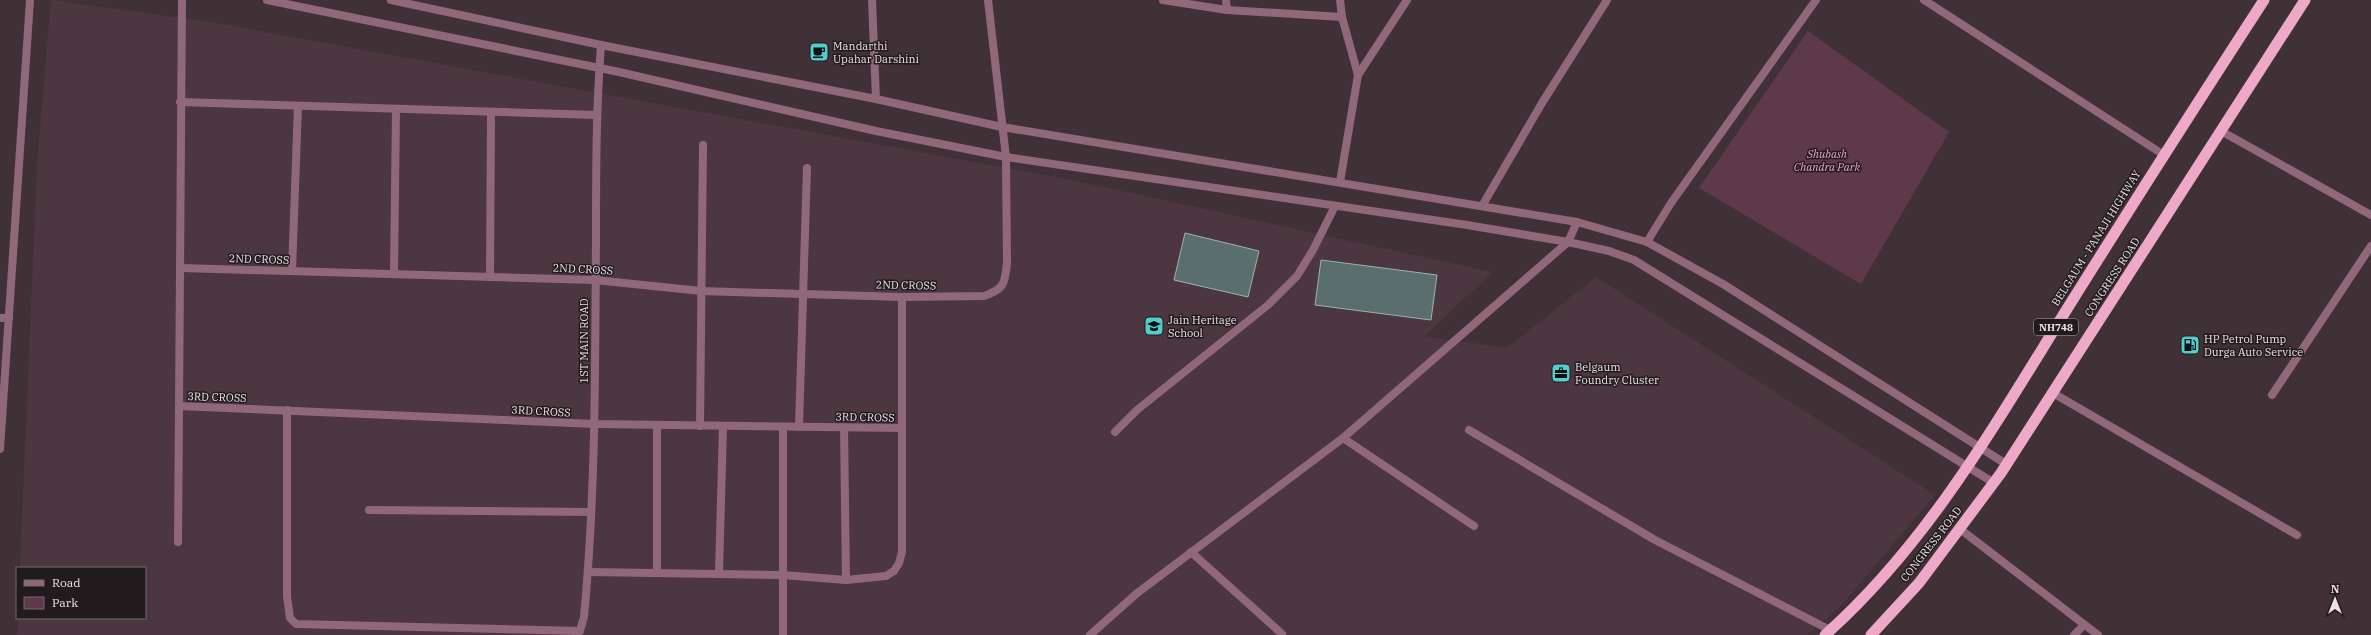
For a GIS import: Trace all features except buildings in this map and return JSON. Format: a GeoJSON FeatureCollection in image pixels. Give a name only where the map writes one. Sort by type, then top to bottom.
{"type":"FeatureCollection","features":[{"type":"Feature","properties":{"kind":"highway","name":"BELGAUM - PANAJI HIGHWAY"},"geometry":{"type":"LineString","coordinates":[[1828,633],[1902,555],[1938,511],[1981,446],[2164,155],[2264,0]]}},
{"type":"Feature","properties":{"kind":"highway","name":"CONGRESS ROAD"},"geometry":{"type":"LineString","coordinates":[[1871,635],[1919,583],[1994,483],[2305,0]]}},
{"type":"Feature","properties":{"kind":"street"},"geometry":{"type":"LineString","coordinates":[[0,449],[30,0]]}},
{"type":"Feature","properties":{"kind":"street"},"geometry":{"type":"LineString","coordinates":[[178,542],[181,268],[180,102],[182,0]]}},
{"type":"Feature","properties":{"kind":"street"},"geometry":{"type":"LineString","coordinates":[[267,0],[599,68],[876,131],[1006,157],[1568,242],[1609,251],[1634,260],[1994,483]]}},
{"type":"Feature","properties":{"kind":"street"},"geometry":{"type":"LineString","coordinates":[[391,0],[601,45],[876,99],[1002,127],[1577,222],[1647,242],[1723,284],[1981,446],[2006,464]]}},
{"type":"Feature","properties":{"kind":"street"},"geometry":{"type":"LineString","coordinates":[[872,0],[876,99]]}},
{"type":"Feature","properties":{"kind":"street"},"geometry":{"type":"LineString","coordinates":[[988,0],[1006,157]]}},
{"type":"Feature","properties":{"kind":"street"},"geometry":{"type":"LineString","coordinates":[[1163,0],[1227,10],[1342,17]]}},
{"type":"Feature","properties":{"kind":"street"},"geometry":{"type":"LineString","coordinates":[[1226,0],[1227,10]]}},
{"type":"Feature","properties":{"kind":"street"},"geometry":{"type":"LineString","coordinates":[[1340,0],[1342,17],[1358,75]]}},
{"type":"Feature","properties":{"kind":"street"},"geometry":{"type":"LineString","coordinates":[[1340,182],[1358,75],[1407,0]]}},
{"type":"Feature","properties":{"kind":"street"},"geometry":{"type":"LineString","coordinates":[[1482,206],[1542,102],[1607,0]]}},
{"type":"Feature","properties":{"kind":"street"},"geometry":{"type":"LineString","coordinates":[[1647,242],[1671,203],[1816,0]]}},
{"type":"Feature","properties":{"kind":"street"},"geometry":{"type":"LineString","coordinates":[[1924,0],[2164,155]]}},
{"type":"Feature","properties":{"kind":"street","name":"1ST MAIN ROAD"},"geometry":{"type":"LineString","coordinates":[[578,633],[584,617],[589,572],[595,424],[596,115],[601,45]]}},
{"type":"Feature","properties":{"kind":"street"},"geometry":{"type":"LineString","coordinates":[[180,102],[596,115]]}},
{"type":"Feature","properties":{"kind":"street"},"geometry":{"type":"LineString","coordinates":[[292,271],[298,106]]}},
{"type":"Feature","properties":{"kind":"street"},"geometry":{"type":"LineString","coordinates":[[394,274],[396,109]]}},
{"type":"Feature","properties":{"kind":"street"},"geometry":{"type":"LineString","coordinates":[[490,277],[491,112]]}},
{"type":"Feature","properties":{"kind":"street"},"geometry":{"type":"LineString","coordinates":[[2221,131],[2371,215]]}},
{"type":"Feature","properties":{"kind":"street"},"geometry":{"type":"LineString","coordinates":[[700,426],[703,145]]}},
{"type":"Feature","properties":{"kind":"street","name":"2ND CROSS"},"geometry":{"type":"LineString","coordinates":[[181,268],[595,280],[701,291],[902,296],[984,296],[996,292],[1005,280],[1006,157]]}},
{"type":"Feature","properties":{"kind":"street"},"geometry":{"type":"LineString","coordinates":[[799,427],[807,168]]}},
{"type":"Feature","properties":{"kind":"street"},"geometry":{"type":"LineString","coordinates":[[1115,432],[1137,410],[1268,305],[1296,276],[1313,250],[1335,206]]}},
{"type":"Feature","properties":{"kind":"street"},"geometry":{"type":"LineString","coordinates":[[1090,635],[1136,594],[1343,438],[1568,242],[1577,222]]}},
{"type":"Feature","properties":{"kind":"street"},"geometry":{"type":"LineString","coordinates":[[2272,395],[2371,246]]}},
{"type":"Feature","properties":{"kind":"street"},"geometry":{"type":"LineString","coordinates":[[589,572],[783,575],[846,580],[886,576],[894,571],[899,563],[902,552],[902,296]]}},
{"type":"Feature","properties":{"kind":"street"},"geometry":{"type":"LineString","coordinates":[[0,318],[9,318]]}},
{"type":"Feature","properties":{"kind":"street"},"geometry":{"type":"LineString","coordinates":[[2053,393],[2297,535]]}},
{"type":"Feature","properties":{"kind":"street","name":"3RD CROSS"},"geometry":{"type":"LineString","coordinates":[[179,406],[595,424],[902,428]]}},
{"type":"Feature","properties":{"kind":"street"},"geometry":{"type":"LineString","coordinates":[[287,410],[287,596],[290,618],[296,624],[578,633]]}},
{"type":"Feature","properties":{"kind":"street"},"geometry":{"type":"LineString","coordinates":[[657,425],[657,573]]}},
{"type":"Feature","properties":{"kind":"street"},"geometry":{"type":"LineString","coordinates":[[719,574],[723,426]]}},
{"type":"Feature","properties":{"kind":"street"},"geometry":{"type":"LineString","coordinates":[[783,635],[784,427]]}},
{"type":"Feature","properties":{"kind":"street"},"geometry":{"type":"LineString","coordinates":[[844,428],[846,580]]}},
{"type":"Feature","properties":{"kind":"street"},"geometry":{"type":"LineString","coordinates":[[1469,430],[1655,540],[1828,633]]}},
{"type":"Feature","properties":{"kind":"street"},"geometry":{"type":"LineString","coordinates":[[1343,438],[1474,526]]}},
{"type":"Feature","properties":{"kind":"street"},"geometry":{"type":"LineString","coordinates":[[369,510],[591,512]]}},
{"type":"Feature","properties":{"kind":"street"},"geometry":{"type":"LineString","coordinates":[[1960,528],[2098,635]]}},
{"type":"Feature","properties":{"kind":"street"},"geometry":{"type":"LineString","coordinates":[[1190,552],[1282,634]]}},
{"type":"Feature","properties":{"kind":"street"},"geometry":{"type":"LineString","coordinates":[[2074,635],[2084,625]]}},
{"type":"Feature","properties":{"kind":"shaded area"},"geometry":{"type":"Polygon","coordinates":[[[51,0],[211,22],[1067,179],[1492,272],[1425,336],[1507,348],[1596,277],[1935,495],[1840,607],[1807,635],[17,635],[18,619],[146,619],[146,567],[20,567],[37,164],[51,0]]]}},
{"type":"Feature","properties":{"kind":"green space","name":"Shubash Chandra Park"},"geometry":{"type":"Polygon","coordinates":[[[1808,31],[1949,132],[1861,284],[1699,188],[1808,31]]]}},
{"type":"Feature","properties":{"kind":"place","name":"Mandarthi Upahar Darshini"},"geometry":{"type":"Point","coordinates":[819,52]}},
{"type":"Feature","properties":{"kind":"place","name":"Jain Heritage School"},"geometry":{"type":"Point","coordinates":[1154,326]}},
{"type":"Feature","properties":{"kind":"place","name":"HP Petrol Pump Durga Auto Service"},"geometry":{"type":"Point","coordinates":[2190,345]}},
{"type":"Feature","properties":{"kind":"place","name":"Belgaum Foundry Cluster"},"geometry":{"type":"Point","coordinates":[1561,373]}}]}
